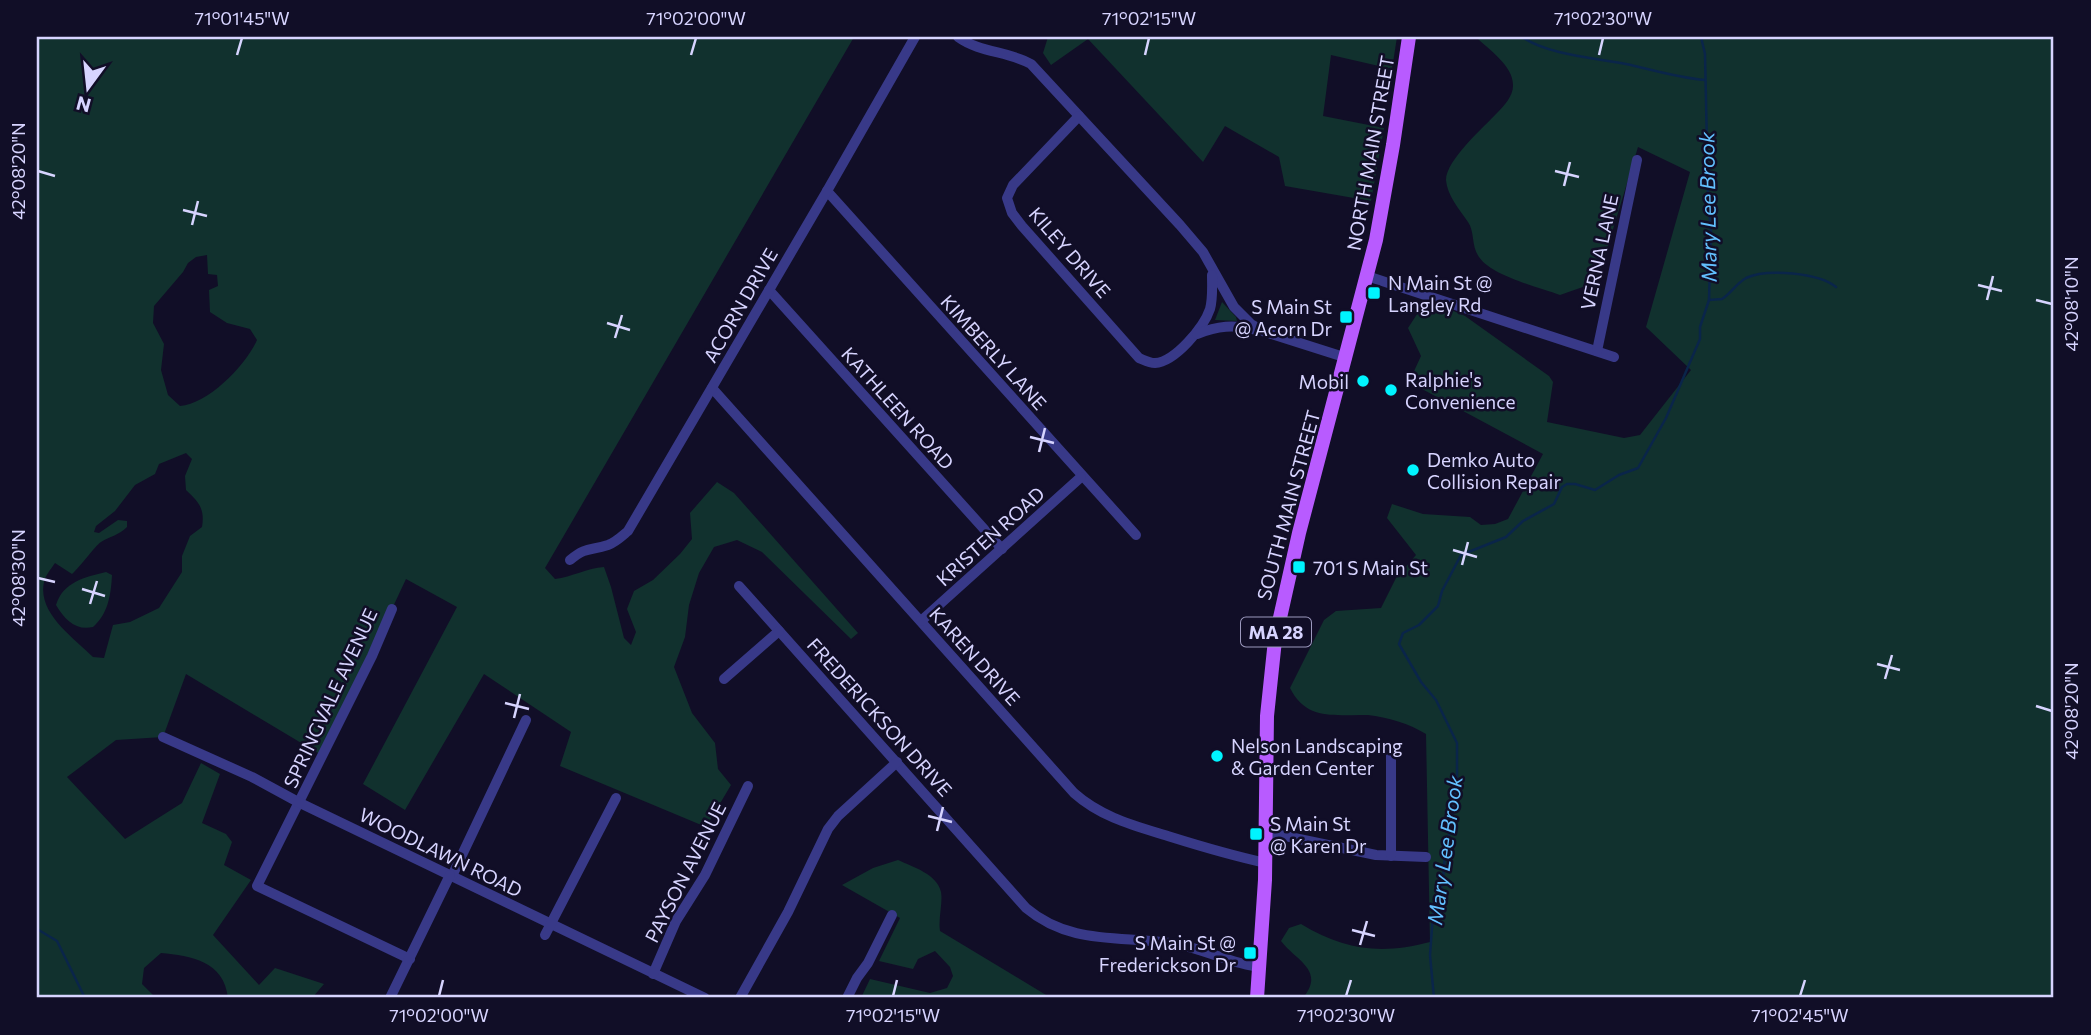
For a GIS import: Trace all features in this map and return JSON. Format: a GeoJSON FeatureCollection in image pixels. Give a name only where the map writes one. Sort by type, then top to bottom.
{"type":"FeatureCollection","features":[{"type":"Feature","properties":{"kind":"main road","name":"NORTH MAIN STREET"},"geometry":{"type":"LineString","coordinates":[[1367,276],[1385,192],[1409,37]]}},
{"type":"Feature","properties":{"kind":"main road","name":"SOUTH MAIN STREET"},"geometry":{"type":"LineString","coordinates":[[1257,998],[1266,863],[1267,716],[1275,640],[1296,545],[1367,276]]}},
{"type":"Feature","properties":{"kind":"street","name":"ACORN DRIVE"},"geometry":{"type":"LineString","coordinates":[[570,560],[583,550],[607,546],[617,541],[628,531],[915,37]]}},
{"type":"Feature","properties":{"kind":"street"},"geometry":{"type":"LineString","coordinates":[[958,37],[972,46],[1008,54],[1031,64],[1203,252],[1234,307],[1251,324],[1265,332],[1346,358]]}},
{"type":"Feature","properties":{"kind":"street","name":"KILEY DRIVE"},"geometry":{"type":"LineString","coordinates":[[1079,116],[1013,185],[1007,198],[1012,213],[1139,358],[1158,363],[1172,356],[1195,334],[1211,307],[1212,270]]}},
{"type":"Feature","properties":{"kind":"street","name":"VERNA LANE"},"geometry":{"type":"LineString","coordinates":[[1597,351],[1637,160]]}},
{"type":"Feature","properties":{"kind":"street","name":"KIMBERLY LANE"},"geometry":{"type":"LineString","coordinates":[[827,191],[1136,536]]}},
{"type":"Feature","properties":{"kind":"street"},"geometry":{"type":"LineString","coordinates":[[1367,276],[1614,357]]}},
{"type":"Feature","properties":{"kind":"street","name":"KATHLEEN ROAD"},"geometry":{"type":"LineString","coordinates":[[768,290],[1002,549]]}},
{"type":"Feature","properties":{"kind":"street","name":"KILEY DRIVE"},"geometry":{"type":"LineString","coordinates":[[1195,334],[1214,327],[1235,325],[1265,332]]}},
{"type":"Feature","properties":{"kind":"street","name":"KAREN DRIVE"},"geometry":{"type":"LineString","coordinates":[[712,388],[1073,793],[1097,812],[1120,821],[1213,850],[1266,863]]}},
{"type":"Feature","properties":{"kind":"street","name":"KRISTEN ROAD"},"geometry":{"type":"LineString","coordinates":[[921,621],[1082,477]]}},
{"type":"Feature","properties":{"kind":"street","name":"FREDERICKSON DRIVE"},"geometry":{"type":"LineString","coordinates":[[739,586],[1026,908],[1041,920],[1075,934],[1175,944],[1260,967]]}},
{"type":"Feature","properties":{"kind":"street","name":"SPRINGVALE AVENUE"},"geometry":{"type":"LineString","coordinates":[[392,608],[372,656],[257,886],[411,959]]}},
{"type":"Feature","properties":{"kind":"street"},"geometry":{"type":"LineString","coordinates":[[724,679],[779,631]]}},
{"type":"Feature","properties":{"kind":"street"},"geometry":{"type":"LineString","coordinates":[[390,998],[526,720]]}},
{"type":"Feature","properties":{"kind":"street","name":"WOODLAWN ROAD"},"geometry":{"type":"LineString","coordinates":[[163,737],[252,777],[451,876],[547,930],[705,998]]}},
{"type":"Feature","properties":{"kind":"street"},"geometry":{"type":"LineString","coordinates":[[1391,751],[1391,856]]}},
{"type":"Feature","properties":{"kind":"street"},"geometry":{"type":"LineString","coordinates":[[740,998],[788,912],[833,822],[897,762]]}},
{"type":"Feature","properties":{"kind":"street","name":"PAYSON AVENUE"},"geometry":{"type":"LineString","coordinates":[[653,974],[676,921],[705,875],[748,786]]}},
{"type":"Feature","properties":{"kind":"street"},"geometry":{"type":"LineString","coordinates":[[547,930],[616,798]]}},
{"type":"Feature","properties":{"kind":"street"},"geometry":{"type":"LineString","coordinates":[[1266,832],[1369,854],[1426,857]]}},
{"type":"Feature","properties":{"kind":"street"},"geometry":{"type":"LineString","coordinates":[[848,998],[892,915]]}},
{"type":"Feature","properties":{"kind":"green space"},"geometry":{"type":"Polygon","coordinates":[[[37,37],[854,37],[545,568],[555,579],[604,567],[624,638],[631,645],[636,632],[627,609],[634,591],[653,580],[692,539],[690,513],[717,482],[734,493],[858,633],[851,639],[762,552],[737,540],[714,547],[699,573],[689,605],[685,637],[674,667],[692,713],[715,743],[718,769],[731,785],[706,827],[560,766],[571,732],[484,674],[405,810],[363,784],[457,607],[406,579],[323,756],[186,674],[163,737],[116,740],[67,777],[125,839],[182,803],[201,763],[220,774],[202,823],[226,834],[232,842],[224,865],[251,880],[213,935],[259,985],[275,968],[324,984],[312,998],[228,998],[220,976],[213,968],[184,956],[161,953],[144,968],[142,984],[153,995],[161,998],[37,998],[37,37]],[[207,255],[196,257],[188,263],[154,306],[153,323],[164,344],[161,370],[168,395],[180,406],[191,404],[225,382],[244,361],[257,340],[250,329],[227,323],[210,312],[209,290],[218,286],[217,275],[208,274],[207,255]],[[186,453],[159,464],[155,474],[135,485],[115,511],[96,526],[94,532],[99,533],[118,520],[127,521],[124,530],[101,542],[72,574],[55,563],[46,577],[43,593],[51,614],[93,657],[104,658],[113,625],[130,622],[159,608],[182,572],[182,556],[190,536],[202,527],[203,521],[200,506],[186,490],[185,476],[192,459],[186,453]]]}},
{"type":"Feature","properties":{"kind":"green space"},"geometry":{"type":"Polygon","coordinates":[[[1048,37],[1397,37],[1392,69],[1331,55],[1323,116],[1384,128],[1371,201],[1285,186],[1279,157],[1225,126],[1203,162],[1088,39],[1051,65],[1043,53],[1048,37]]]}},
{"type":"Feature","properties":{"kind":"green space"},"geometry":{"type":"Polygon","coordinates":[[[1476,37],[2054,37],[2054,998],[1303,998],[1309,988],[1310,973],[1281,941],[1289,928],[1301,924],[1332,940],[1363,948],[1395,948],[1430,942],[1426,734],[1383,717],[1334,715],[1314,711],[1297,699],[1290,688],[1324,620],[1336,611],[1381,608],[1396,578],[1416,555],[1387,518],[1392,504],[1423,514],[1470,517],[1481,525],[1495,524],[1508,519],[1543,454],[1409,382],[1421,356],[1408,328],[1421,308],[1444,307],[1465,316],[1549,376],[1553,382],[1547,422],[1624,438],[1640,435],[1691,370],[1646,327],[1690,172],[1638,147],[1597,282],[1560,295],[1494,270],[1479,257],[1470,226],[1451,196],[1446,180],[1452,163],[1505,104],[1513,86],[1505,65],[1476,37]]]}},
{"type":"Feature","properties":{"kind":"green space"},"geometry":{"type":"Polygon","coordinates":[[[1222,302],[1236,317],[1237,321],[1215,320],[1222,302]]]}},
{"type":"Feature","properties":{"kind":"green space"},"geometry":{"type":"Polygon","coordinates":[[[106,572],[112,575],[112,582],[108,604],[102,616],[93,627],[76,626],[56,605],[59,597],[76,582],[106,572]]]}},
{"type":"Feature","properties":{"kind":"green space"},"geometry":{"type":"Polygon","coordinates":[[[898,860],[924,872],[939,886],[940,931],[1051,998],[861,998],[870,979],[930,993],[947,988],[953,976],[950,967],[935,951],[918,959],[913,969],[879,961],[900,918],[842,885],[873,868],[898,860]]]}},
{"type":"Feature","properties":{"kind":"waterway"},"geometry":{"type":"LineString","coordinates":[[1522,37],[1560,52],[1705,80]]}},
{"type":"Feature","properties":{"kind":"waterway","name":"Mary Lee Brook"},"geometry":{"type":"LineString","coordinates":[[1434,998],[1430,955],[1433,914],[1443,882],[1445,853],[1452,821],[1457,779],[1457,743],[1436,700],[1421,682],[1399,644],[1403,633],[1419,625],[1438,606],[1442,591],[1461,555],[1506,537],[1523,521],[1554,504],[1562,487],[1567,484],[1595,490],[1619,475],[1638,468],[1666,418],[1700,339],[1700,327],[1709,300],[1711,233],[1705,54],[1701,37]]}},
{"type":"Feature","properties":{"kind":"waterway"},"geometry":{"type":"LineString","coordinates":[[1709,300],[1722,299],[1746,278],[1767,273],[1806,275],[1836,287]]}},
{"type":"Feature","properties":{"kind":"waterway"},"geometry":{"type":"LineString","coordinates":[[37,929],[57,941],[85,998]]}},
{"type":"Feature","properties":{"kind":"place","name":"N Main St @ Langley Rd"},"geometry":{"type":"Point","coordinates":[1374,293]}},
{"type":"Feature","properties":{"kind":"place","name":"S Main St @ Acorn Dr"},"geometry":{"type":"Point","coordinates":[1346,317]}},
{"type":"Feature","properties":{"kind":"place","name":"Mobil"},"geometry":{"type":"Point","coordinates":[1363,381]}},
{"type":"Feature","properties":{"kind":"place","name":"Ralphie's Convenience"},"geometry":{"type":"Point","coordinates":[1391,390]}},
{"type":"Feature","properties":{"kind":"place","name":"Demko Auto Collision Repair"},"geometry":{"type":"Point","coordinates":[1413,470]}},
{"type":"Feature","properties":{"kind":"place","name":"701 S Main St"},"geometry":{"type":"Point","coordinates":[1299,567]}},
{"type":"Feature","properties":{"kind":"place","name":"Nelson Landscaping & Garden Center"},"geometry":{"type":"Point","coordinates":[1217,756]}},
{"type":"Feature","properties":{"kind":"place","name":"S Main St @ Karen Dr"},"geometry":{"type":"Point","coordinates":[1256,834]}},
{"type":"Feature","properties":{"kind":"place","name":"S Main St @ Frederickson Dr"},"geometry":{"type":"Point","coordinates":[1250,953]}}]}
